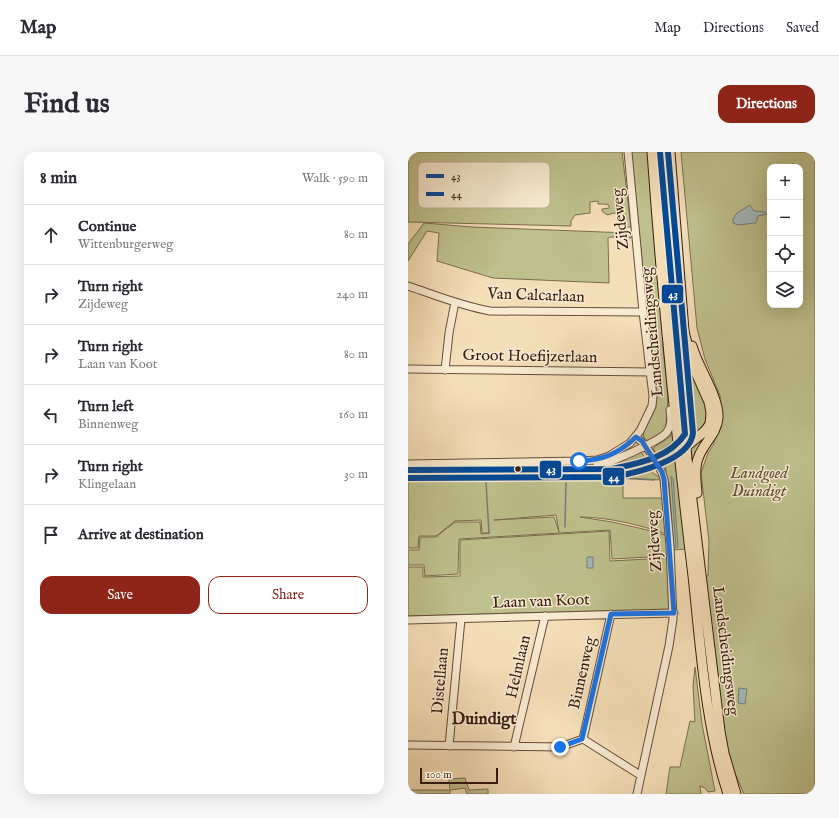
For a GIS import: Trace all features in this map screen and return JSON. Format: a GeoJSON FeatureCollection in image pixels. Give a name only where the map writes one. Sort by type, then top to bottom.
{"type":"FeatureCollection","features":[{"type":"Feature","properties":{"kind":"main road","name":"Landscheidingsweg"},"geometry":{"type":"LineString","coordinates":[[652,152],[674,394],[694,519],[693,549],[712,732],[728,794]]}},
{"type":"Feature","properties":{"kind":"main road","name":"Landscheidingsweg"},"geometry":{"type":"LineString","coordinates":[[660,152],[685,434],[680,454],[720,731],[724,753],[736,794]]}},
{"type":"Feature","properties":{"kind":"main road"},"geometry":{"type":"LineString","coordinates":[[670,152],[684,331],[690,358],[709,402],[711,413],[710,424],[706,431],[682,445]]}},
{"type":"Feature","properties":{"kind":"main road"},"geometry":{"type":"LineString","coordinates":[[683,307],[693,349],[714,397],[718,414],[716,427],[700,452],[697,462],[697,495],[694,519]]}},
{"type":"Feature","properties":{"kind":"main road"},"geometry":{"type":"LineString","coordinates":[[723,778],[724,794]]}},
{"type":"Feature","properties":{"kind":"street","name":"Zijdeweg"},"geometry":{"type":"LineString","coordinates":[[628,152],[643,312],[653,396],[652,406],[646,421],[636,437],[642,441],[664,479],[674,613],[669,646],[636,794]]}},
{"type":"Feature","properties":{"kind":"street","name":"Van Calcarlaan"},"geometry":{"type":"LineString","coordinates":[[408,286],[455,302],[490,311],[643,312]]}},
{"type":"Feature","properties":{"kind":"street"},"geometry":{"type":"LineString","coordinates":[[445,370],[449,333],[455,302]]}},
{"type":"Feature","properties":{"kind":"street","name":"Groot Hoefijzerlaan"},"geometry":{"type":"LineString","coordinates":[[408,369],[651,372]]}},
{"type":"Feature","properties":{"kind":"street"},"geometry":{"type":"LineString","coordinates":[[585,468],[604,464],[660,439],[668,430],[671,423],[670,404],[674,394]]}},
{"type":"Feature","properties":{"kind":"street"},"geometry":{"type":"LineString","coordinates":[[408,464],[597,460],[618,452],[636,437]]}},
{"type":"Feature","properties":{"kind":"street"},"geometry":{"type":"LineString","coordinates":[[408,470],[612,469],[641,463],[682,445]]}},
{"type":"Feature","properties":{"kind":"street","name":"Laan van Koot"},"geometry":{"type":"LineString","coordinates":[[408,620],[674,613]]}},
{"type":"Feature","properties":{"kind":"street","name":"Binnenweg"},"geometry":{"type":"LineString","coordinates":[[582,739],[611,614]]}},
{"type":"Feature","properties":{"kind":"street","name":"Helmlaan"},"geometry":{"type":"LineString","coordinates":[[514,747],[545,616]]}},
{"type":"Feature","properties":{"kind":"street","name":"Distellaan"},"geometry":{"type":"LineString","coordinates":[[449,746],[461,619]]}},
{"type":"Feature","properties":{"kind":"street"},"geometry":{"type":"LineString","coordinates":[[408,745],[560,747],[582,739],[640,775]]}},
{"type":"Feature","properties":{"kind":"green space"},"geometry":{"type":"Polygon","coordinates":[[[408,152],[622,152],[631,227],[625,227],[624,220],[620,214],[614,213],[607,215],[602,211],[602,209],[609,208],[609,205],[598,204],[598,201],[590,202],[590,213],[575,215],[571,221],[571,226],[408,222],[408,152]]]}},
{"type":"Feature","properties":{"kind":"green space"},"geometry":{"type":"Polygon","coordinates":[[[631,152],[648,152],[663,318],[663,343],[668,401],[668,412],[664,433],[648,441],[644,438],[643,432],[654,411],[656,398],[631,152]]]}},
{"type":"Feature","properties":{"kind":"green space","name":"Landgoed Duindigt"},"geometry":{"type":"Polygon","coordinates":[[[681,152],[815,152],[815,794],[744,794],[734,771],[723,738],[705,576],[708,576],[709,541],[701,473],[708,453],[714,444],[716,399],[721,398],[705,359],[697,328],[681,152]]]}},
{"type":"Feature","properties":{"kind":"green space"},"geometry":{"type":"Polygon","coordinates":[[[424,223],[472,227],[629,233],[631,234],[631,238],[608,238],[609,283],[493,278],[437,261],[439,233],[427,231],[408,261],[408,244],[424,223]]]}},
{"type":"Feature","properties":{"kind":"green space"},"geometry":{"type":"Polygon","coordinates":[[[679,325],[707,407],[704,426],[689,439],[679,325]]]}},
{"type":"Feature","properties":{"kind":"green space"},"geometry":{"type":"Polygon","coordinates":[[[673,433],[674,446],[656,453],[653,449],[673,433]]]}},
{"type":"Feature","properties":{"kind":"green space"},"geometry":{"type":"Polygon","coordinates":[[[703,439],[705,442],[695,460],[691,460],[690,449],[703,439]]]}},
{"type":"Feature","properties":{"kind":"green space"},"geometry":{"type":"Polygon","coordinates":[[[675,448],[686,549],[674,550],[669,482],[667,481],[665,460],[663,456],[675,448]]]}},
{"type":"Feature","properties":{"kind":"green space"},"geometry":{"type":"Polygon","coordinates":[[[640,451],[644,456],[641,459],[610,467],[606,465],[640,451]]]}},
{"type":"Feature","properties":{"kind":"green space"},"geometry":{"type":"Polygon","coordinates":[[[647,469],[661,480],[612,477],[612,474],[632,473],[647,469]]]}},
{"type":"Feature","properties":{"kind":"green space"},"geometry":{"type":"Polygon","coordinates":[[[568,477],[623,479],[623,498],[663,498],[666,534],[624,522],[601,518],[580,517],[612,522],[667,536],[667,556],[612,559],[610,530],[459,539],[458,574],[425,576],[424,565],[408,565],[408,550],[419,550],[420,537],[436,537],[455,522],[480,522],[481,534],[490,533],[482,533],[481,520],[455,521],[436,536],[419,536],[418,548],[408,548],[408,478],[568,477]],[[556,515],[494,520],[554,517],[559,532],[556,515]]]}},
{"type":"Feature","properties":{"kind":"green space"},"geometry":{"type":"Polygon","coordinates":[[[609,531],[610,561],[667,558],[671,609],[408,616],[408,567],[423,567],[423,577],[460,576],[460,540],[609,531]]]}},
{"type":"Feature","properties":{"kind":"green space"},"geometry":{"type":"Polygon","coordinates":[[[695,667],[702,724],[715,791],[708,792],[705,788],[700,786],[701,794],[666,794],[670,767],[680,767],[690,721],[695,722],[693,686],[695,667]]]}},
{"type":"Feature","properties":{"kind":"green space"},"geometry":{"type":"Polygon","coordinates":[[[465,778],[469,790],[488,789],[488,794],[467,794],[465,788],[450,790],[449,779],[465,778]]]}},
{"type":"Feature","properties":{"kind":"green space"},"geometry":{"type":"Polygon","coordinates":[[[408,790],[450,790],[450,794],[408,794],[408,790]]]}},
{"type":"Feature","properties":{"kind":"water"},"geometry":{"type":"Polygon","coordinates":[[[750,205],[754,211],[766,212],[767,214],[758,216],[756,223],[738,225],[733,223],[733,219],[737,213],[750,205]]]}},
{"type":"Feature","properties":{"kind":"water"},"geometry":{"type":"Polygon","coordinates":[[[671,476],[673,478],[677,548],[676,548],[671,476]]]}},
{"type":"Feature","properties":{"kind":"water"},"geometry":{"type":"Polygon","coordinates":[[[587,557],[593,557],[593,568],[587,568],[587,557]]]}},
{"type":"Feature","properties":{"kind":"water"},"geometry":{"type":"Polygon","coordinates":[[[739,688],[747,689],[745,704],[738,703],[739,688]]]}},
{"type":"Feature","properties":{"kind":"waterway"},"geometry":{"type":"LineString","coordinates":[[408,477],[565,475],[654,480]]}},
{"type":"Feature","properties":{"kind":"waterway"},"geometry":{"type":"LineString","coordinates":[[486,482],[489,533]]}},
{"type":"Feature","properties":{"kind":"waterway"},"geometry":{"type":"LineString","coordinates":[[565,527],[566,483]]}},
{"type":"Feature","properties":{"kind":"transit line","name":"43"},"geometry":{"type":"LineString","coordinates":[[408,470],[612,469],[643,462],[662,454],[671,449],[685,434],[660,152]]}},
{"type":"Feature","properties":{"kind":"transit line","name":"44"},"geometry":{"type":"LineString","coordinates":[[408,478],[613,477],[647,469],[660,464],[672,458],[690,443],[693,433],[668,152]]}},
{"type":"Feature","properties":{"kind":"district","name":"Duindigt"},"geometry":{"type":"Point","coordinates":[484,719]}},
{"type":"Feature","properties":{"kind":"route"},"geometry":{"type":"LineString","coordinates":[[560,747],[582,739],[611,614],[674,613],[670,546],[664,479],[662,472],[642,441],[636,437],[618,452],[609,456],[597,460],[579,461]]}}]}
